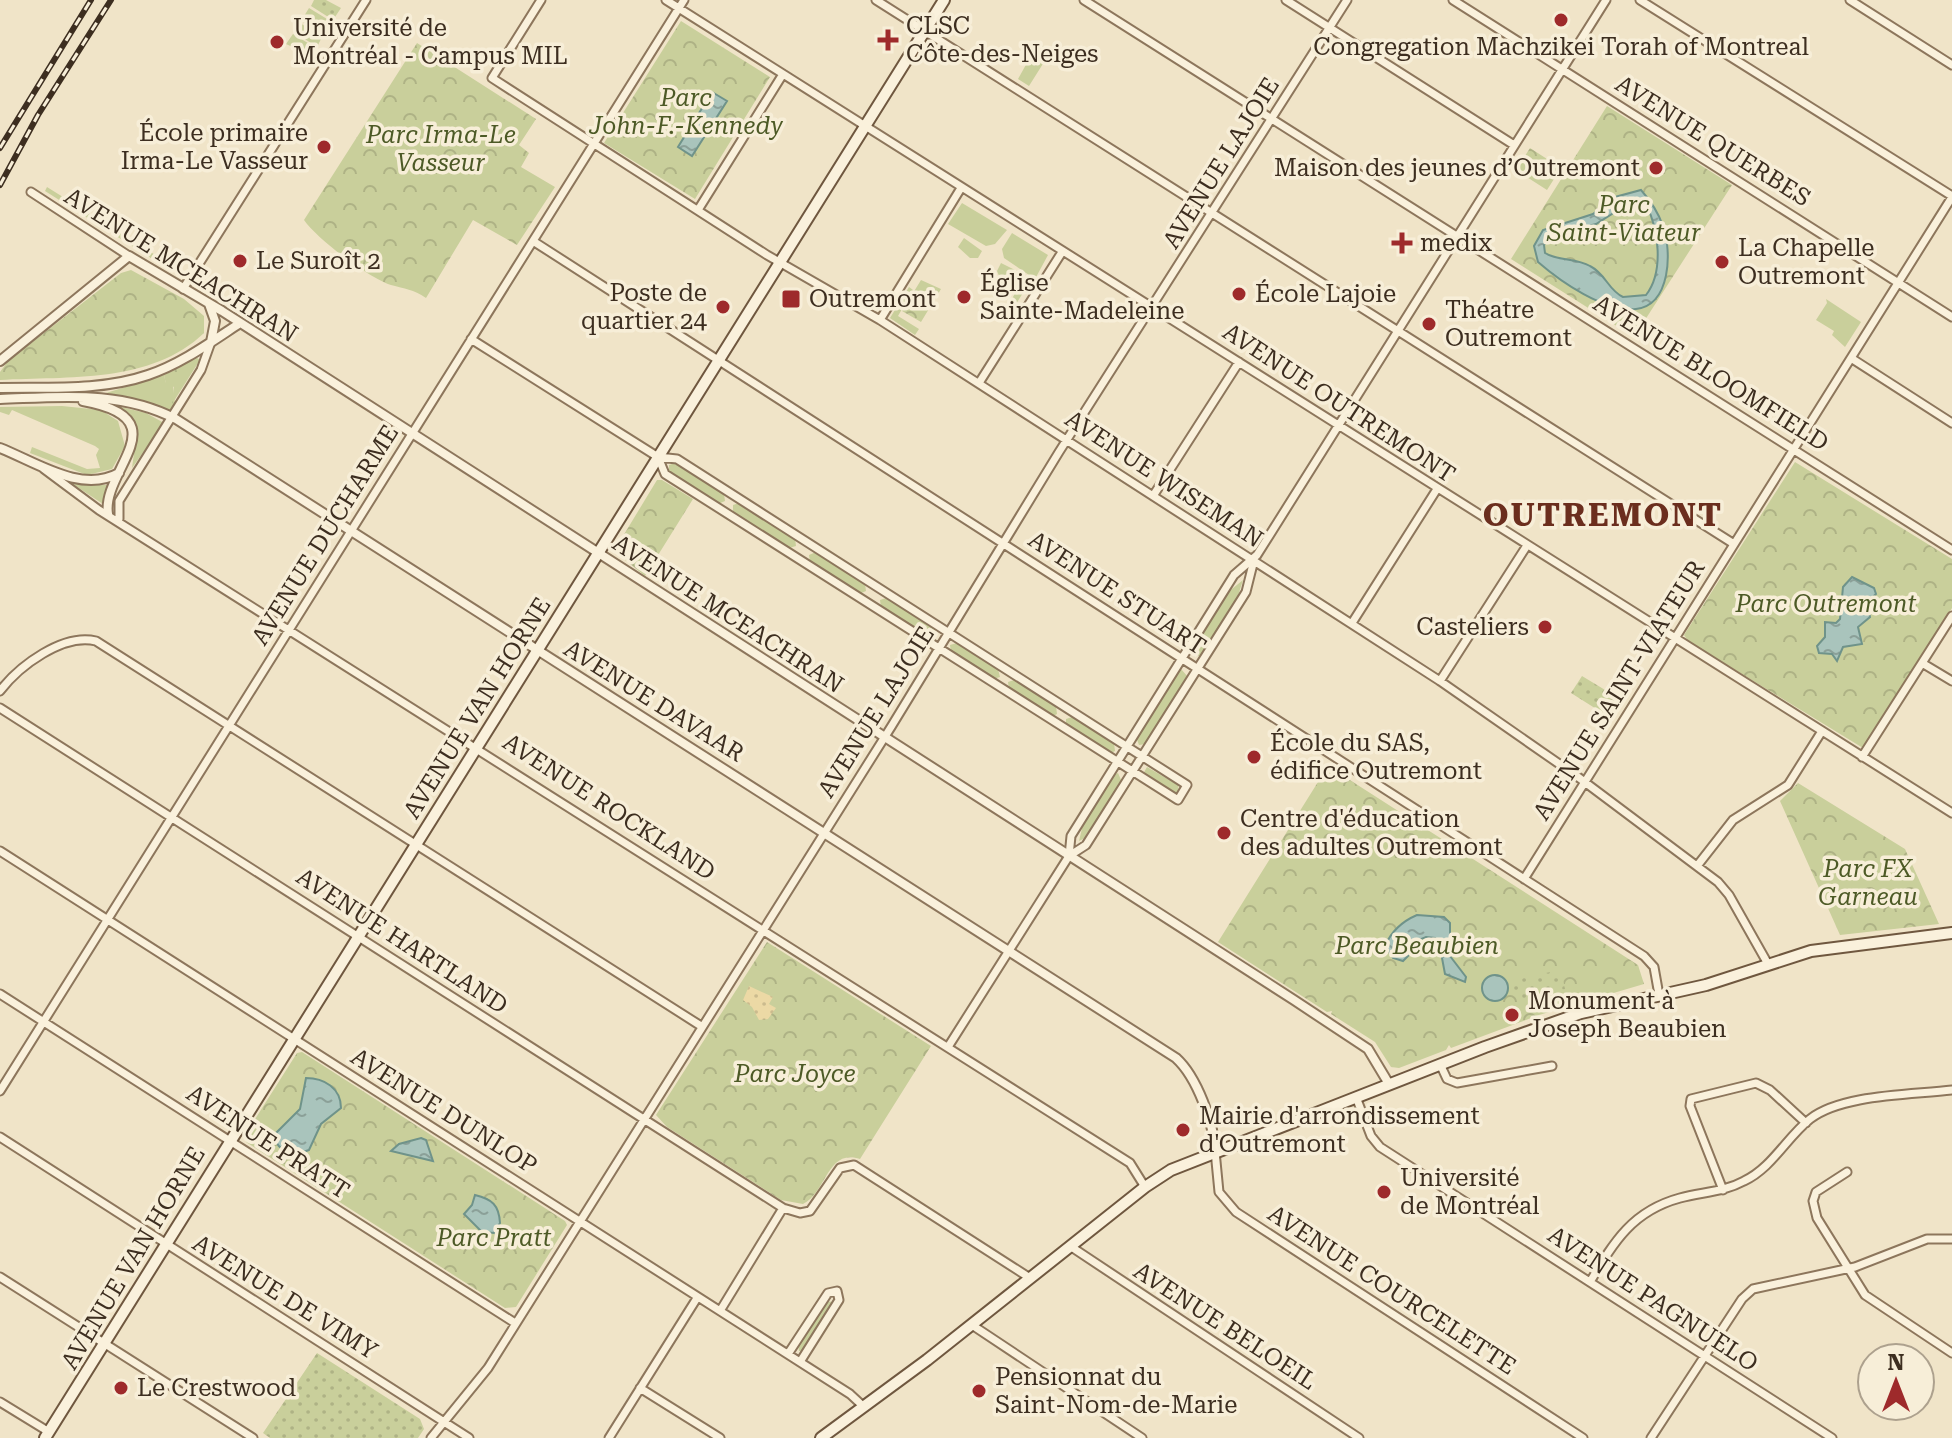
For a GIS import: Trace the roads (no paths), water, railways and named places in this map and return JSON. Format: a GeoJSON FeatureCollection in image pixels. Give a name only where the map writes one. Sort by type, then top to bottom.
{"type":"FeatureCollection","features":[{"type":"Feature","properties":{"kind":"main road","name":"AVENUE VAN HORNE"},"geometry":{"type":"LineString","coordinates":[[47,1435],[944,0]]}},
{"type":"Feature","properties":{"kind":"main road"},"geometry":{"type":"LineString","coordinates":[[821,1438],[1171,1170],[1563,1019],[1706,985],[1811,951],[1952,933]]}},
{"type":"Feature","properties":{"kind":"street"},"geometry":{"type":"LineString","coordinates":[[183,289],[366,0]]}},
{"type":"Feature","properties":{"kind":"street","name":"AVENUE WISEMAN"},"geometry":{"type":"LineString","coordinates":[[541,0],[492,78],[698,210],[880,320],[1440,681],[1697,866],[1729,895],[1768,964]]}},
{"type":"Feature","properties":{"kind":"street","name":"AVENUE OUTREMONT"},"geometry":{"type":"LineString","coordinates":[[666,0],[1526,547],[1952,813]]}},
{"type":"Feature","properties":{"kind":"street","name":"AVENUE DUCHARME"},"geometry":{"type":"LineString","coordinates":[[0,1091],[684,0]]}},
{"type":"Feature","properties":{"kind":"street"},"geometry":{"type":"LineString","coordinates":[[876,0],[1734,544]]}},
{"type":"Feature","properties":{"kind":"street","name":"AVENUE BLOOMFIELD"},"geometry":{"type":"LineString","coordinates":[[1084,0],[1952,550]]}},
{"type":"Feature","properties":{"kind":"street"},"geometry":{"type":"LineString","coordinates":[[1286,0],[1514,145]]}},
{"type":"Feature","properties":{"kind":"street","name":"AVENUE LAJOIE"},"geometry":{"type":"LineString","coordinates":[[431,1438],[488,1368],[885,737],[1067,440],[1347,0]]}},
{"type":"Feature","properties":{"kind":"street","name":"AVENUE QUERBES"},"geometry":{"type":"LineString","coordinates":[[1453,0],[1952,317]]}},
{"type":"Feature","properties":{"kind":"street"},"geometry":{"type":"LineString","coordinates":[[948,1047],[1069,856],[1086,845],[1246,592],[1254,560],[1606,0]]}},
{"type":"Feature","properties":{"kind":"street"},"geometry":{"type":"LineString","coordinates":[[1640,0],[1952,196]]}},
{"type":"Feature","properties":{"kind":"street"},"geometry":{"type":"LineString","coordinates":[[1850,0],[1952,65]]}},
{"type":"Feature","properties":{"kind":"street"},"geometry":{"type":"LineString","coordinates":[[698,210],[783,74]]}},
{"type":"Feature","properties":{"kind":"street"},"geometry":{"type":"LineString","coordinates":[[880,320],[961,188]]}},
{"type":"Feature","properties":{"kind":"street","name":"AVENUE MCEACHRAN"},"geometry":{"type":"LineString","coordinates":[[31,192],[240,323],[1366,1047],[1377,1059],[1389,1084]]}},
{"type":"Feature","properties":{"kind":"street","name":"AVENUE SAINT-VIATEUR"},"geometry":{"type":"LineString","coordinates":[[1524,879],[1952,196]]}},
{"type":"Feature","properties":{"kind":"street","name":"AVENUE STUART"},"geometry":{"type":"LineString","coordinates":[[533,241],[1648,960],[1654,967],[1659,995]]}},
{"type":"Feature","properties":{"kind":"street"},"geometry":{"type":"LineString","coordinates":[[979,383],[1062,252]]}},
{"type":"Feature","properties":{"kind":"street"},"geometry":{"type":"LineString","coordinates":[[0,361],[129,256]]}},
{"type":"Feature","properties":{"kind":"street"},"geometry":{"type":"LineString","coordinates":[[119,519],[119,501],[204,365],[215,321],[208,304]]}},
{"type":"Feature","properties":{"kind":"street"},"geometry":{"type":"LineString","coordinates":[[0,388],[113,383],[146,376],[240,323]]}},
{"type":"Feature","properties":{"kind":"street"},"geometry":{"type":"LineString","coordinates":[[471,339],[658,457],[677,459],[1187,785],[1178,800],[665,474],[658,457]]}},
{"type":"Feature","properties":{"kind":"street"},"geometry":{"type":"LineString","coordinates":[[1851,358],[1952,423]]}},
{"type":"Feature","properties":{"kind":"street"},"geometry":{"type":"LineString","coordinates":[[1153,496],[1239,362]]}},
{"type":"Feature","properties":{"kind":"street"},"geometry":{"type":"LineString","coordinates":[[0,399],[62,397],[109,407],[126,421],[132,446],[107,499],[108,514]]}},
{"type":"Feature","properties":{"kind":"street","name":"AVENUE DAVAAR"},"geometry":{"type":"LineString","coordinates":[[62,397],[122,399],[172,417],[1179,1061],[1194,1084],[1215,1140],[1215,1151]]}},
{"type":"Feature","properties":{"kind":"street","name":"AVENUE ROCKLAND"},"geometry":{"type":"LineString","coordinates":[[0,448],[42,467],[108,514],[1133,1165],[1145,1187]]}},
{"type":"Feature","properties":{"kind":"street"},"geometry":{"type":"LineString","coordinates":[[42,467],[89,481],[120,473]]}},
{"type":"Feature","properties":{"kind":"street"},"geometry":{"type":"LineString","coordinates":[[1352,623],[1437,489]]}},
{"type":"Feature","properties":{"kind":"street"},"geometry":{"type":"LineString","coordinates":[[1440,681],[1526,547]]}},
{"type":"Feature","properties":{"kind":"street"},"geometry":{"type":"LineString","coordinates":[[1069,856],[1071,836],[1126,747],[1234,575],[1254,560]]}},
{"type":"Feature","properties":{"kind":"street"},"geometry":{"type":"LineString","coordinates":[[1862,757],[1952,616]]}},
{"type":"Feature","properties":{"kind":"street"},"geometry":{"type":"LineString","coordinates":[[0,691],[36,659],[78,640],[103,645],[701,1026]]}},
{"type":"Feature","properties":{"kind":"street"},"geometry":{"type":"LineString","coordinates":[[1922,663],[1952,681]]}},
{"type":"Feature","properties":{"kind":"street","name":"AVENUE HARTLAND"},"geometry":{"type":"LineString","coordinates":[[0,708],[783,1208]]}},
{"type":"Feature","properties":{"kind":"street"},"geometry":{"type":"LineString","coordinates":[[1697,866],[1733,820],[1788,785],[1822,731]]}},
{"type":"Feature","properties":{"kind":"street","name":"AVENUE DUNLOP"},"geometry":{"type":"LineString","coordinates":[[0,851],[788,1354],[864,1407]]}},
{"type":"Feature","properties":{"kind":"street","name":"AVENUE PRATT"},"geometry":{"type":"LineString","coordinates":[[0,994],[515,1323]]}},
{"type":"Feature","properties":{"kind":"street"},"geometry":{"type":"LineString","coordinates":[[1440,1064],[1447,1079],[1457,1083],[1552,1066]]}},
{"type":"Feature","properties":{"kind":"street"},"geometry":{"type":"LineString","coordinates":[[1723,1190],[1690,1106],[1691,1099],[1756,1083],[1770,1090],[1806,1123]]}},
{"type":"Feature","properties":{"kind":"street"},"geometry":{"type":"LineString","coordinates":[[1590,1282],[1625,1228],[1637,1217],[1679,1198],[1723,1190],[1760,1171],[1806,1123],[1835,1106],[1952,1090]]}},
{"type":"Feature","properties":{"kind":"street","name":"AVENUE PAGNUELO"},"geometry":{"type":"LineString","coordinates":[[1356,1097],[1371,1136],[1380,1147],[1832,1438]]}},
{"type":"Feature","properties":{"kind":"street","name":"AVENUE DE VIMY"},"geometry":{"type":"LineString","coordinates":[[0,1137],[469,1438]]}},
{"type":"Feature","properties":{"kind":"street","name":"AVENUE COURCELETTE"},"geometry":{"type":"LineString","coordinates":[[1215,1151],[1219,1192],[1236,1212],[1583,1438]]}},
{"type":"Feature","properties":{"kind":"street"},"geometry":{"type":"LineString","coordinates":[[720,1311],[783,1208],[800,1213],[810,1211],[840,1168],[854,1165],[1030,1278]]}},
{"type":"Feature","properties":{"kind":"street"},"geometry":{"type":"LineString","coordinates":[[1847,1172],[1816,1192],[1813,1201],[1817,1218],[1869,1299],[1952,1353]]}},
{"type":"Feature","properties":{"kind":"street"},"geometry":{"type":"LineString","coordinates":[[1651,1438],[1742,1299],[1753,1289],[1849,1269],[1927,1239],[1952,1239]]}},
{"type":"Feature","properties":{"kind":"street","name":"AVENUE BELOEIL"},"geometry":{"type":"LineString","coordinates":[[1070,1246],[1359,1438]]}},
{"type":"Feature","properties":{"kind":"street"},"geometry":{"type":"LineString","coordinates":[[0,1277],[253,1438]]}},
{"type":"Feature","properties":{"kind":"street"},"geometry":{"type":"LineString","coordinates":[[788,1354],[828,1293],[837,1291],[839,1300],[800,1362]]}},
{"type":"Feature","properties":{"kind":"street"},"geometry":{"type":"LineString","coordinates":[[609,1438],[697,1298]]}},
{"type":"Feature","properties":{"kind":"street"},"geometry":{"type":"LineString","coordinates":[[972,1325],[1142,1438]]}},
{"type":"Feature","properties":{"kind":"street"},"geometry":{"type":"LineString","coordinates":[[640,1388],[720,1438]]}},
{"type":"Feature","properties":{"kind":"street"},"geometry":{"type":"LineString","coordinates":[[0,1402],[47,1435]]}},
{"type":"Feature","properties":{"kind":"water"},"geometry":{"type":"Polygon","coordinates":[[[712,92],[727,101],[692,156],[678,147],[712,92]]]}},
{"type":"Feature","properties":{"kind":"water"},"geometry":{"type":"Polygon","coordinates":[[[1641,190],[1656,211],[1666,237],[1668,262],[1662,288],[1648,305],[1636,309],[1610,306],[1571,286],[1538,262],[1534,246],[1543,230],[1593,214],[1615,197],[1641,190]],[[1631,202],[1596,224],[1551,236],[1544,245],[1545,253],[1590,266],[1623,297],[1646,295],[1655,275],[1658,250],[1646,205],[1631,202]]]}},
{"type":"Feature","properties":{"kind":"water"},"geometry":{"type":"Polygon","coordinates":[[[1852,577],[1874,588],[1876,594],[1867,602],[1870,617],[1858,627],[1862,644],[1843,647],[1837,661],[1832,654],[1819,653],[1817,646],[1825,637],[1825,622],[1836,623],[1840,619],[1843,587],[1852,577]]]}},
{"type":"Feature","properties":{"kind":"water"},"geometry":{"type":"Polygon","coordinates":[[[1417,915],[1444,917],[1450,923],[1450,956],[1466,977],[1465,982],[1445,974],[1442,958],[1446,953],[1435,938],[1426,937],[1414,942],[1411,953],[1403,961],[1393,958],[1385,946],[1398,928],[1417,915]]]}},
{"type":"Feature","properties":{"kind":"water"},"geometry":{"type":"Polygon","coordinates":[[[1495,975],[1505,978],[1508,988],[1505,998],[1495,1001],[1485,998],[1482,988],[1485,978],[1495,975]]]}},
{"type":"Feature","properties":{"kind":"water"},"geometry":{"type":"Polygon","coordinates":[[[306,1078],[319,1080],[335,1090],[341,1108],[321,1124],[309,1150],[290,1153],[276,1142],[276,1133],[300,1109],[306,1078]]]}},
{"type":"Feature","properties":{"kind":"water"},"geometry":{"type":"Polygon","coordinates":[[[421,1138],[426,1140],[433,1161],[391,1151],[399,1144],[421,1138]]]}},
{"type":"Feature","properties":{"kind":"water"},"geometry":{"type":"Polygon","coordinates":[[[475,1195],[496,1207],[500,1223],[494,1233],[482,1232],[464,1214],[472,1205],[475,1195]]]}},
{"type":"Feature","properties":{"kind":"railway"},"geometry":{"type":"LineString","coordinates":[[0,148],[91,0]]}},
{"type":"Feature","properties":{"kind":"railway"},"geometry":{"type":"LineString","coordinates":[[0,185],[38,115],[111,0]]}},
{"type":"Feature","properties":{"kind":"place","name":"Congregation Machzikei Torah of Montreal"},"geometry":{"type":"Point","coordinates":[1561,20]}},
{"type":"Feature","properties":{"kind":"place","name":"CLSC Côte-des-Neiges"},"geometry":{"type":"Point","coordinates":[888,40]}},
{"type":"Feature","properties":{"kind":"place","name":"Université de Montréal - Campus MIL"},"geometry":{"type":"Point","coordinates":[277,42]}},
{"type":"Feature","properties":{"kind":"place","name":"École primaire Irma-Le Vasseur"},"geometry":{"type":"Point","coordinates":[324,147]}},
{"type":"Feature","properties":{"kind":"place","name":"Maison des jeunes d’Outremont"},"geometry":{"type":"Point","coordinates":[1656,168]}},
{"type":"Feature","properties":{"kind":"place","name":"medix"},"geometry":{"type":"Point","coordinates":[1402,243]}},
{"type":"Feature","properties":{"kind":"place","name":"Le Suroît 2"},"geometry":{"type":"Point","coordinates":[240,261]}},
{"type":"Feature","properties":{"kind":"place","name":"La Chapelle Outremont"},"geometry":{"type":"Point","coordinates":[1722,262]}},
{"type":"Feature","properties":{"kind":"place","name":"École Lajoie"},"geometry":{"type":"Point","coordinates":[1239,294]}},
{"type":"Feature","properties":{"kind":"place","name":"Église Sainte-Madeleine"},"geometry":{"type":"Point","coordinates":[964,297]}},
{"type":"Feature","properties":{"kind":"place","name":"Outremont"},"geometry":{"type":"Point","coordinates":[791,299]}},
{"type":"Feature","properties":{"kind":"place","name":"Poste de quartier 24"},"geometry":{"type":"Point","coordinates":[723,307]}},
{"type":"Feature","properties":{"kind":"place","name":"Théatre Outremont"},"geometry":{"type":"Point","coordinates":[1429,324]}},
{"type":"Feature","properties":{"kind":"place","name":"Casteliers"},"geometry":{"type":"Point","coordinates":[1545,627]}},
{"type":"Feature","properties":{"kind":"place","name":"École du SAS, édifice Outremont"},"geometry":{"type":"Point","coordinates":[1254,757]}},
{"type":"Feature","properties":{"kind":"place","name":"Centre d'éducation des adultes Outremont"},"geometry":{"type":"Point","coordinates":[1224,833]}},
{"type":"Feature","properties":{"kind":"place","name":"Monument à Joseph Beaubien"},"geometry":{"type":"Point","coordinates":[1512,1015]}},
{"type":"Feature","properties":{"kind":"place","name":"Mairie d'arrondissement d'Outremont"},"geometry":{"type":"Point","coordinates":[1183,1130]}},
{"type":"Feature","properties":{"kind":"place","name":"Université de Montréal"},"geometry":{"type":"Point","coordinates":[1384,1192]}},
{"type":"Feature","properties":{"kind":"place","name":"Le Crestwood"},"geometry":{"type":"Point","coordinates":[121,1388]}},
{"type":"Feature","properties":{"kind":"place","name":"Pensionnat du Saint-Nom-de-Marie"},"geometry":{"type":"Point","coordinates":[979,1391]}},
{"type":"Feature","properties":{"kind":"district","name":"OUTREMONT"},"geometry":{"type":"Point","coordinates":[1603,515]}},
{"type":"Feature","properties":{"kind":"park label","name":"Parc John-F.-Kennedy"},"geometry":{"type":"Point","coordinates":[686,112]}},
{"type":"Feature","properties":{"kind":"park label","name":"Parc Irma-Le Vasseur"},"geometry":{"type":"Point","coordinates":[441,149]}},
{"type":"Feature","properties":{"kind":"park label","name":"Parc Saint-Viateur"},"geometry":{"type":"Point","coordinates":[1624,219]}},
{"type":"Feature","properties":{"kind":"park label","name":"Parc Outremont"},"geometry":{"type":"Point","coordinates":[1826,604]}},
{"type":"Feature","properties":{"kind":"park label","name":"Parc FX Garneau"},"geometry":{"type":"Point","coordinates":[1868,883]}},
{"type":"Feature","properties":{"kind":"park label","name":"Parc Beaubien"},"geometry":{"type":"Point","coordinates":[1417,946]}},
{"type":"Feature","properties":{"kind":"park label","name":"Parc Joyce"},"geometry":{"type":"Point","coordinates":[795,1074]}},
{"type":"Feature","properties":{"kind":"park label","name":"Parc Pratt"},"geometry":{"type":"Point","coordinates":[494,1238]}}]}
